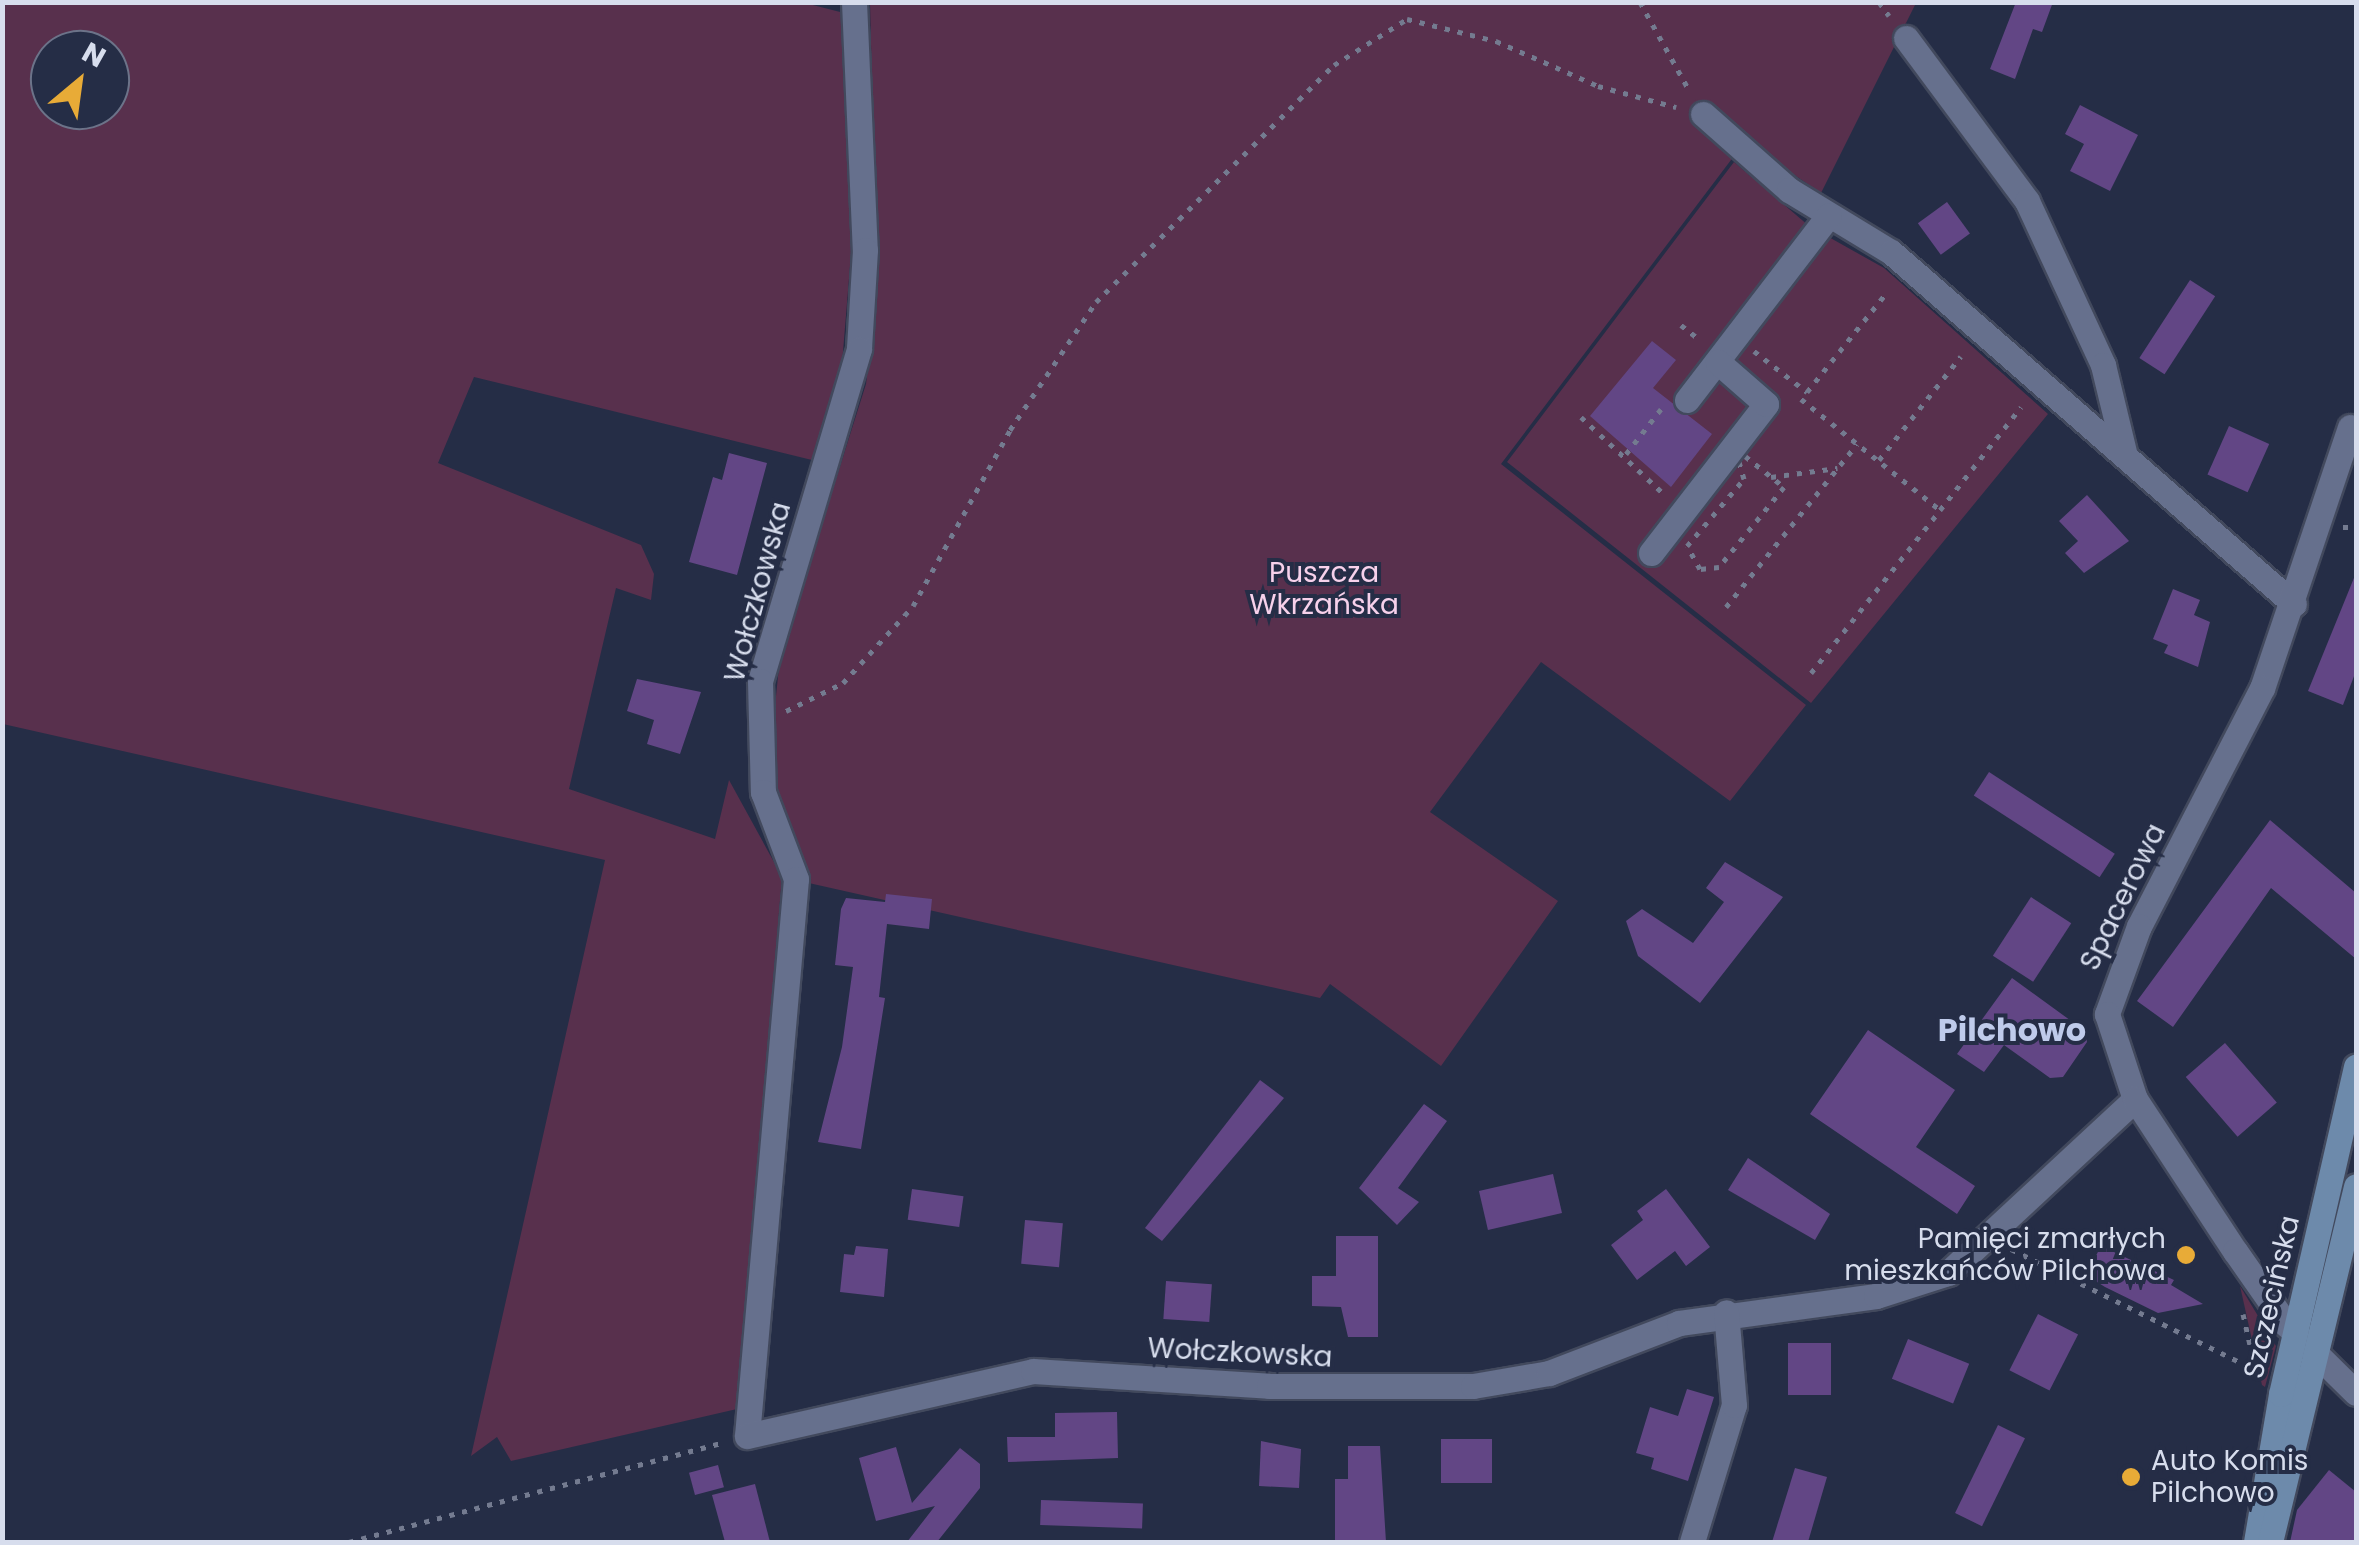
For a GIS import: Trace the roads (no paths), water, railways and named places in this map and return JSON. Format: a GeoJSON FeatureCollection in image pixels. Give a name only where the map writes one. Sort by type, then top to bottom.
{"type":"FeatureCollection","features":[{"type":"Feature","properties":{"kind":"main road","name":"Szczecińska"},"geometry":{"type":"LineString","coordinates":[[2256,1542],[2294,1333],[2356,1066]]}},
{"type":"Feature","properties":{"kind":"main road","name":"Szczecińska"},"geometry":{"type":"LineString","coordinates":[[2270,1542],[2356,1186]]}},
{"type":"Feature","properties":{"kind":"street","name":"Wołczkowska"},"geometry":{"type":"LineString","coordinates":[[854,2],[865,250],[859,349],[760,680],[758,725],[763,792],[796,879],[747,1436],[1033,1371],[1269,1386],[1473,1386],[1549,1373],[1678,1322],[1919,1286],[1948,1273],[1992,1236],[2106,1120],[2135,1098]]}},
{"type":"Feature","properties":{"kind":"street"},"geometry":{"type":"LineString","coordinates":[[1906,38],[2027,201],[2103,365],[2126,456]]}},
{"type":"Feature","properties":{"kind":"street"},"geometry":{"type":"LineString","coordinates":[[1703,114],[1789,190],[1891,252],[2294,604]]}},
{"type":"Feature","properties":{"kind":"street"},"geometry":{"type":"LineString","coordinates":[[1687,400],[1829,216]]}},
{"type":"Feature","properties":{"kind":"street"},"geometry":{"type":"LineString","coordinates":[[1651,553],[1766,404],[1718,362]]}},
{"type":"Feature","properties":{"kind":"street","name":"Spacerowa"},"geometry":{"type":"LineString","coordinates":[[2350,427],[2294,604],[2262,688],[2114,979],[2107,1014],[2135,1098],[2294,1333],[2356,1393]]}},
{"type":"Feature","properties":{"kind":"street"},"geometry":{"type":"LineString","coordinates":[[1692,1542],[1734,1405],[1726,1312]]}},
{"type":"Feature","properties":{"kind":"place","name":"Pamięci zmarłych mieszkańców Pilchowa"},"geometry":{"type":"Point","coordinates":[2186,1255]}},
{"type":"Feature","properties":{"kind":"place","name":"Auto Komis Pilchowo"},"geometry":{"type":"Point","coordinates":[2131,1477]}},
{"type":"Feature","properties":{"kind":"district","name":"Pilchowo"},"geometry":{"type":"Point","coordinates":[2012,1030]}},
{"type":"Feature","properties":{"kind":"park label","name":"Puszcza Wkrzańska"},"geometry":{"type":"Point","coordinates":[1324,589]}}]}
